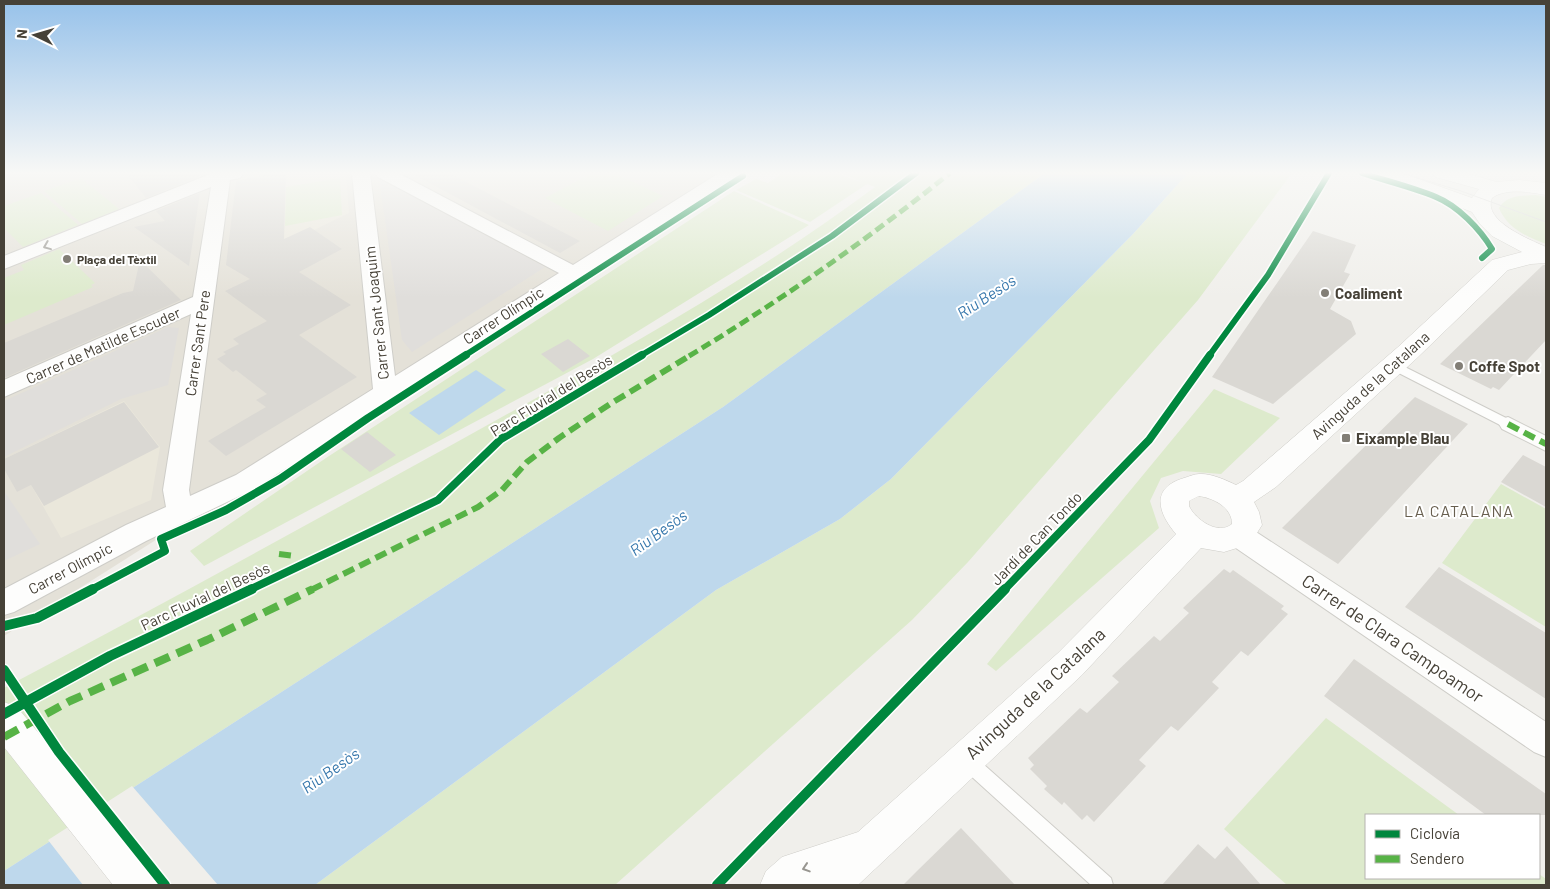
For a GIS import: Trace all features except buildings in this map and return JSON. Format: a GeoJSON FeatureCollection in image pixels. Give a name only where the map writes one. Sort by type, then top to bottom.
{"type":"FeatureCollection","features":[{"type":"Feature","properties":{"kind":"street"},"geometry":{"type":"LineString","coordinates":[[4,263],[126,214]]}},
{"type":"Feature","properties":{"kind":"street","name":"Carrer Sant Pere"},"geometry":{"type":"LineString","coordinates":[[180,513],[176,490],[203,301],[220,214]]}},
{"type":"Feature","properties":{"kind":"street","name":"Carrer Sant Joaquim"},"geometry":{"type":"LineString","coordinates":[[366,214],[385,393]]}},
{"type":"Feature","properties":{"kind":"street"},"geometry":{"type":"LineString","coordinates":[[462,214],[575,274]]}},
{"type":"Feature","properties":{"kind":"street","name":"Carrer Olímpic"},"geometry":{"type":"LineString","coordinates":[[4,585],[136,533],[245,482],[575,274],[665,214]]}},
{"type":"Feature","properties":{"kind":"street"},"geometry":{"type":"LineString","coordinates":[[1484,214],[1486,219],[1509,237],[1546,255]]}},
{"type":"Feature","properties":{"kind":"street","name":"Avinguda de la Catalana"},"geometry":{"type":"LineString","coordinates":[[1500,265],[1509,237]]}},
{"type":"Feature","properties":{"kind":"street","name":"Avinguda de la Catalana"},"geometry":{"type":"LineString","coordinates":[[1235,499],[1266,479],[1500,265],[1546,255]]}},
{"type":"Feature","properties":{"kind":"street","name":"Carrer de Matilde Escuder"},"geometry":{"type":"LineString","coordinates":[[4,389],[203,301]]}},
{"type":"Feature","properties":{"kind":"street"},"geometry":{"type":"LineString","coordinates":[[1508,424],[1546,444]]}},
{"type":"Feature","properties":{"kind":"street"},"geometry":{"type":"LineString","coordinates":[[1188,486],[1205,486],[1224,492],[1235,499],[1242,507],[1248,523],[1246,530],[1240,536],[1231,540],[1220,540],[1196,533],[1184,525],[1177,516],[1173,506],[1174,498],[1179,491],[1188,486]]}},
{"type":"Feature","properties":{"kind":"street","name":"Carrer Olímpic"},"geometry":{"type":"LineString","coordinates":[[4,602],[136,533]]}},
{"type":"Feature","properties":{"kind":"street","name":"Avinguda de la Catalana"},"geometry":{"type":"LineString","coordinates":[[828,885],[1070,664],[1196,533]]}},
{"type":"Feature","properties":{"kind":"street","name":"Carrer de Clara Campoamor"},"geometry":{"type":"LineString","coordinates":[[1240,536],[1546,741]]}},
{"type":"Feature","properties":{"kind":"street"},"geometry":{"type":"LineString","coordinates":[[4,719],[139,885]]}},
{"type":"Feature","properties":{"kind":"street","name":"Avinguda de la Catalana"},"geometry":{"type":"LineString","coordinates":[[780,885],[796,871],[869,848]]}},
{"type":"Feature","properties":{"kind":"street","name":"Avinguda de la Catalana"},"geometry":{"type":"LineString","coordinates":[[854,885],[869,848]]}},
{"type":"Feature","properties":{"kind":"lane"},"geometry":{"type":"LineString","coordinates":[[1392,365],[1508,424]]}},
{"type":"Feature","properties":{"kind":"lane"},"geometry":{"type":"LineString","coordinates":[[965,759],[1104,885]]}},
{"type":"Feature","properties":{"kind":"shaded area"},"geometry":{"type":"Polygon","coordinates":[[[4,214],[670,214],[4,636],[4,214]]]}},
{"type":"Feature","properties":{"kind":"shaded area"},"geometry":{"type":"Polygon","coordinates":[[[233,214],[346,214],[234,269],[233,214]]]}},
{"type":"Feature","properties":{"kind":"shaded area"},"geometry":{"type":"Polygon","coordinates":[[[384,214],[447,214],[545,267],[412,352],[402,340],[384,214]]]}},
{"type":"Feature","properties":{"kind":"shaded area"},"geometry":{"type":"Polygon","coordinates":[[[168,327],[179,328],[168,385],[121,399],[4,457],[4,401],[168,327]]]}},
{"type":"Feature","properties":{"kind":"shaded area"},"geometry":{"type":"Polygon","coordinates":[[[124,401],[160,447],[151,500],[61,538],[31,485],[17,492],[4,469],[4,459],[124,401]]]}},
{"type":"Feature","properties":{"kind":"shaded area"},"geometry":{"type":"Polygon","coordinates":[[[4,491],[40,544],[4,561],[4,491]]]}},
{"type":"Feature","properties":{"kind":"green space"},"geometry":{"type":"Polygon","coordinates":[[[4,214],[66,214],[78,225],[23,247],[4,228],[4,214]]]}},
{"type":"Feature","properties":{"kind":"green space"},"geometry":{"type":"Polygon","coordinates":[[[71,214],[105,214],[82,224],[71,214]]]}},
{"type":"Feature","properties":{"kind":"green space"},"geometry":{"type":"Polygon","coordinates":[[[285,214],[342,214],[342,215],[285,226],[285,214]]]}},
{"type":"Feature","properties":{"kind":"green space"},"geometry":{"type":"Polygon","coordinates":[[[576,214],[634,214],[608,231],[576,214]]]}},
{"type":"Feature","properties":{"kind":"green space"},"geometry":{"type":"Polygon","coordinates":[[[698,214],[786,214],[809,225],[593,359],[204,566],[190,551],[326,458],[698,214]]]}},
{"type":"Feature","properties":{"kind":"green space"},"geometry":{"type":"Polygon","coordinates":[[[793,214],[821,214],[810,222],[793,214]]]}},
{"type":"Feature","properties":{"kind":"green space"},"geometry":{"type":"Polygon","coordinates":[[[837,214],[988,214],[723,407],[4,871],[4,688],[457,442],[670,322],[723,290],[837,214]]]}},
{"type":"Feature","properties":{"kind":"green space"},"geometry":{"type":"Polygon","coordinates":[[[1151,214],[1261,214],[1198,300],[968,562],[912,620],[615,885],[315,885],[716,590],[840,519],[891,479],[1151,214]]]}},
{"type":"Feature","properties":{"kind":"green space"},"geometry":{"type":"Polygon","coordinates":[[[1546,214],[1546,244],[1518,231],[1503,215],[1546,214]]]}},
{"type":"Feature","properties":{"kind":"green space"},"geometry":{"type":"Polygon","coordinates":[[[59,249],[95,283],[91,285],[93,287],[4,325],[4,278],[24,270],[21,265],[59,249]]]}},
{"type":"Feature","properties":{"kind":"green space"},"geometry":{"type":"Polygon","coordinates":[[[1214,389],[1280,418],[1221,474],[1183,471],[1161,478],[1150,501],[1159,528],[996,671],[987,664],[1214,389]]]}},
{"type":"Feature","properties":{"kind":"green space"},"geometry":{"type":"Polygon","coordinates":[[[1501,484],[1546,509],[1546,627],[1442,563],[1501,484]]]}},
{"type":"Feature","properties":{"kind":"green space"},"geometry":{"type":"Polygon","coordinates":[[[1326,718],[1458,814],[1365,814],[1365,879],[1540,879],[1540,875],[1546,879],[1546,885],[1287,885],[1224,829],[1326,718]]]}},
{"type":"Feature","properties":{"kind":"water","name":"Riu Besòs"},"geometry":{"type":"Polygon","coordinates":[[[988,214],[1151,214],[891,479],[840,519],[716,590],[315,885],[4,885],[4,871],[723,407],[988,214]]]}},
{"type":"Feature","properties":{"kind":"water"},"geometry":{"type":"Polygon","coordinates":[[[476,370],[506,390],[439,435],[409,413],[476,370]]]}},
{"type":"Feature","properties":{"kind":"pier"},"geometry":{"type":"Polygon","coordinates":[[[132,786],[218,885],[83,885],[48,840],[132,786]]]}},
{"type":"Feature","properties":{"kind":"tram line"},"geometry":{"type":"LineString","coordinates":[[1525,214],[1546,222]]}},
{"type":"Feature","properties":{"kind":"marked path"},"geometry":{"type":"LineString","coordinates":[[4,737],[70,701],[207,640],[478,507],[502,490],[527,462],[559,438],[610,404],[729,332],[817,273],[899,214]]}},
{"type":"Feature","properties":{"kind":"marked path"},"geometry":{"type":"LineString","coordinates":[[1508,424],[1546,444]]}},
{"type":"Feature","properties":{"kind":"marked path"},"geometry":{"type":"LineString","coordinates":[[279,554],[294,556]]}},
{"type":"Feature","properties":{"kind":"cycle path"},"geometry":{"type":"LineString","coordinates":[[4,626],[37,618],[165,551],[161,539],[226,510],[280,479],[368,418],[683,214]]}},
{"type":"Feature","properties":{"kind":"cycle path","name":"Parc Fluvial del Besòs"},"geometry":{"type":"LineString","coordinates":[[4,714],[110,656],[438,500],[501,439],[709,315],[832,236],[861,214]]}},
{"type":"Feature","properties":{"kind":"cycle path","name":"Jardí de Can Tondo"},"geometry":{"type":"LineString","coordinates":[[717,885],[1149,440],[1268,275],[1304,214]]}},
{"type":"Feature","properties":{"kind":"cycle path"},"geometry":{"type":"LineString","coordinates":[[1461,214],[1486,239],[1492,249],[1482,258]]}},
{"type":"Feature","properties":{"kind":"cycle path"},"geometry":{"type":"LineString","coordinates":[[4,670],[59,752],[165,885]]}},
{"type":"Feature","properties":{"kind":"place","name":"Plaça del Tèxtil"},"geometry":{"type":"Point","coordinates":[67,259]}},
{"type":"Feature","properties":{"kind":"place","name":"Coaliment"},"geometry":{"type":"Point","coordinates":[1325,293]}},
{"type":"Feature","properties":{"kind":"place","name":"Coffe Spot"},"geometry":{"type":"Point","coordinates":[1459,366]}},
{"type":"Feature","properties":{"kind":"place","name":"Eixample Blau"},"geometry":{"type":"Point","coordinates":[1346,438]}},
{"type":"Feature","properties":{"kind":"district","name":"LA CATALANA"},"geometry":{"type":"Point","coordinates":[1459,510]}}]}
